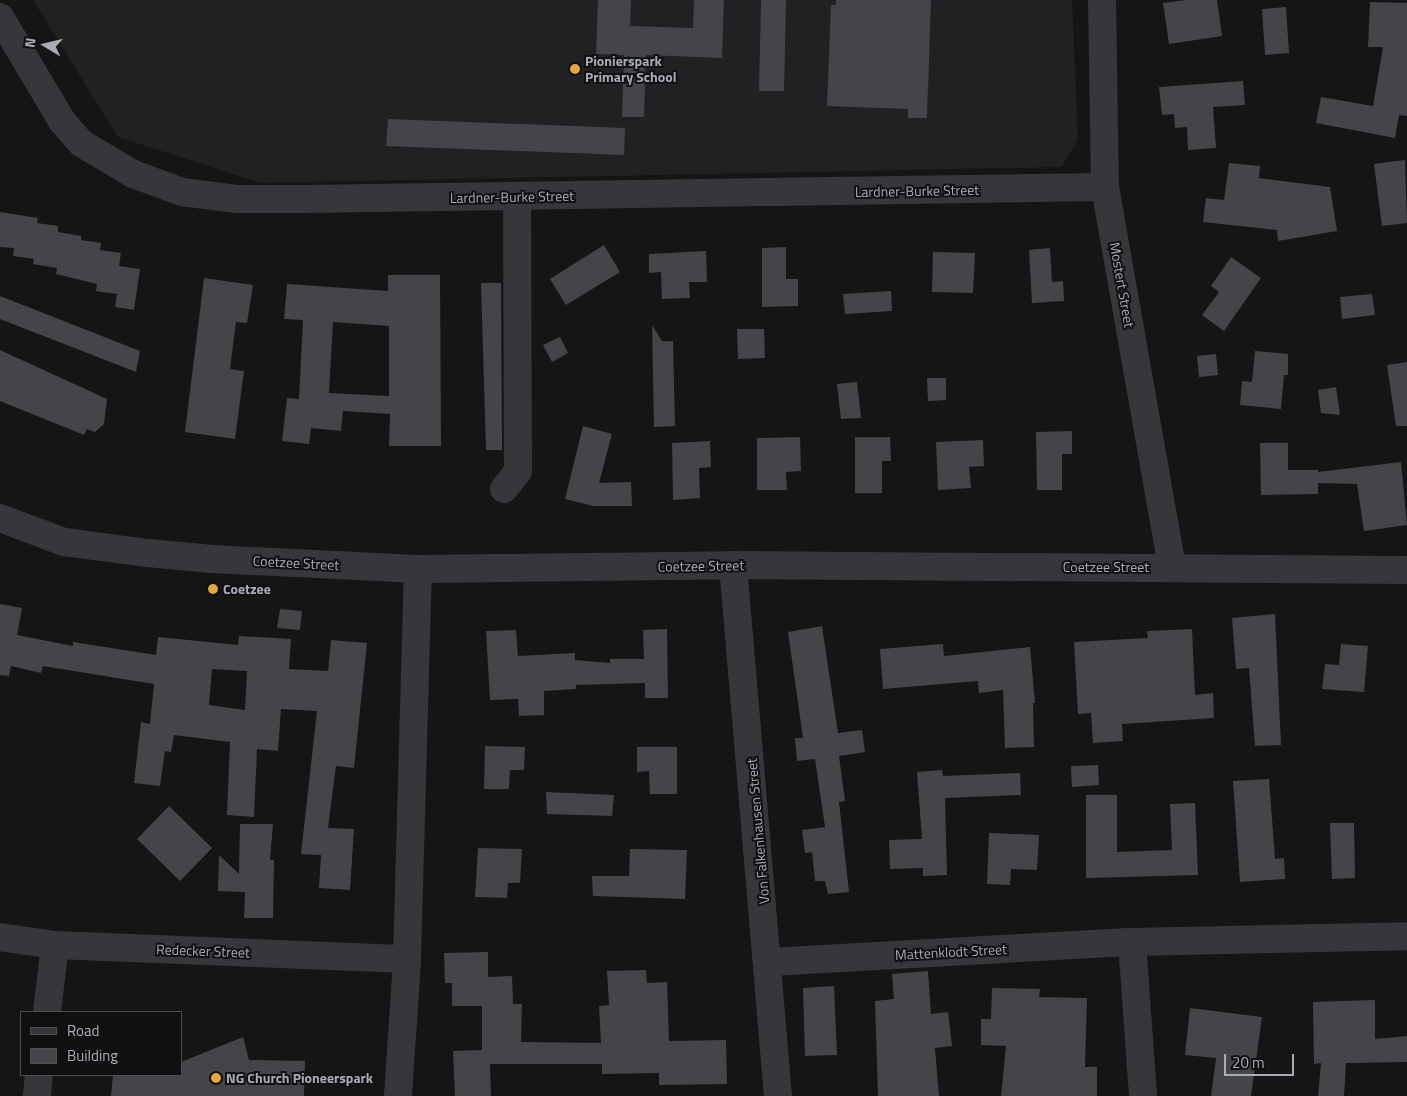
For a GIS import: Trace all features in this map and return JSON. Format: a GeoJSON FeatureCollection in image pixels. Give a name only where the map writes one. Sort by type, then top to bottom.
{"type":"FeatureCollection","features":[{"type":"Feature","properties":{"kind":"street","name":"Mostert Street"},"geometry":{"type":"LineString","coordinates":[[1102,0],[1105,187],[1172,567]]}},
{"type":"Feature","properties":{"kind":"street","name":"Lardner-Burke Street"},"geometry":{"type":"LineString","coordinates":[[0,17],[62,121],[81,143],[133,174],[182,192],[237,199],[517,198],[1105,187]]}},
{"type":"Feature","properties":{"kind":"street"},"geometry":{"type":"LineString","coordinates":[[504,489],[518,471],[517,198]]}},
{"type":"Feature","properties":{"kind":"street","name":"Coetzee Street"},"geometry":{"type":"LineString","coordinates":[[0,518],[64,542],[212,559],[418,569],[734,566],[1172,567],[1407,570]]}},
{"type":"Feature","properties":{"kind":"street","name":"Von Falkenhausen Street"},"geometry":{"type":"LineString","coordinates":[[734,566],[770,962],[778,1096]]}},
{"type":"Feature","properties":{"kind":"street"},"geometry":{"type":"LineString","coordinates":[[398,1096],[407,959],[418,569]]}},
{"type":"Feature","properties":{"kind":"street","name":"Mattenklodt Street"},"geometry":{"type":"LineString","coordinates":[[770,962],[1132,942],[1407,936]]}},
{"type":"Feature","properties":{"kind":"street","name":"Redecker Street"},"geometry":{"type":"LineString","coordinates":[[0,937],[55,945],[407,959]]}},
{"type":"Feature","properties":{"kind":"street"},"geometry":{"type":"LineString","coordinates":[[1132,942],[1143,1096]]}},
{"type":"Feature","properties":{"kind":"street"},"geometry":{"type":"LineString","coordinates":[[47,1011],[55,945]]}},
{"type":"Feature","properties":{"kind":"street"},"geometry":{"type":"LineString","coordinates":[[37,1096],[39,1076]]}},
{"type":"Feature","properties":{"kind":"shaded area","name":"Pionierspark Primary School"},"geometry":{"type":"Polygon","coordinates":[[[33,0],[1072,0],[1078,140],[1061,167],[261,183],[118,137],[33,0]]]}},
{"type":"Feature","properties":{"kind":"building"},"geometry":{"type":"Polygon","coordinates":[[[598,0],[631,0],[630,26],[693,28],[694,0],[724,0],[722,58],[646,55],[644,117],[622,117],[624,55],[596,54],[598,0]]]}},
{"type":"Feature","properties":{"kind":"building"},"geometry":{"type":"Polygon","coordinates":[[[761,0],[786,0],[784,91],[759,91],[761,0]]]}},
{"type":"Feature","properties":{"kind":"building"},"geometry":{"type":"Polygon","coordinates":[[[836,0],[931,0],[927,118],[908,118],[908,109],[827,106],[831,5],[836,5],[836,0]]]}},
{"type":"Feature","properties":{"kind":"building"},"geometry":{"type":"Polygon","coordinates":[[[1186,0],[1217,0],[1222,36],[1169,44],[1163,3],[1186,0]]]}},
{"type":"Feature","properties":{"kind":"building"},"geometry":{"type":"Polygon","coordinates":[[[1370,2],[1407,3],[1407,116],[1399,115],[1395,138],[1316,123],[1321,97],[1373,106],[1383,47],[1368,47],[1370,2]]]}},
{"type":"Feature","properties":{"kind":"building"},"geometry":{"type":"Polygon","coordinates":[[[1286,7],[1289,53],[1265,55],[1262,9],[1286,7]]]}},
{"type":"Feature","properties":{"kind":"building"},"geometry":{"type":"Polygon","coordinates":[[[1243,81],[1245,105],[1213,107],[1216,148],[1188,150],[1187,127],[1175,128],[1174,114],[1162,115],[1159,87],[1243,81]]]}},
{"type":"Feature","properties":{"kind":"building"},"geometry":{"type":"Polygon","coordinates":[[[388,119],[625,128],[624,155],[386,146],[388,119]]]}},
{"type":"Feature","properties":{"kind":"building"},"geometry":{"type":"Polygon","coordinates":[[[1405,160],[1407,223],[1382,226],[1374,164],[1405,160]]]}},
{"type":"Feature","properties":{"kind":"building"},"geometry":{"type":"Polygon","coordinates":[[[1229,163],[1260,166],[1259,178],[1330,187],[1337,231],[1278,241],[1277,230],[1203,222],[1206,198],[1224,200],[1229,163]]]}},
{"type":"Feature","properties":{"kind":"building"},"geometry":{"type":"Polygon","coordinates":[[[0,212],[38,218],[37,223],[58,226],[58,232],[81,236],[81,240],[101,243],[100,250],[121,253],[119,266],[140,269],[134,310],[115,307],[117,294],[96,291],[97,284],[56,274],[57,268],[33,264],[34,259],[13,256],[14,248],[0,247],[0,212]]]}},
{"type":"Feature","properties":{"kind":"building"},"geometry":{"type":"Polygon","coordinates":[[[604,245],[620,272],[566,305],[550,279],[604,245]]]}},
{"type":"Feature","properties":{"kind":"building"},"geometry":{"type":"Polygon","coordinates":[[[786,247],[786,279],[798,279],[798,306],[762,307],[762,248],[786,247]]]}},
{"type":"Feature","properties":{"kind":"building"},"geometry":{"type":"Polygon","coordinates":[[[1050,248],[1052,282],[1063,281],[1064,301],[1032,303],[1029,250],[1050,248]]]}},
{"type":"Feature","properties":{"kind":"building"},"geometry":{"type":"Polygon","coordinates":[[[706,251],[707,282],[689,282],[690,298],[662,299],[661,272],[649,273],[649,254],[706,251]]]}},
{"type":"Feature","properties":{"kind":"building"},"geometry":{"type":"Polygon","coordinates":[[[933,252],[975,253],[973,293],[932,292],[933,252]]]}},
{"type":"Feature","properties":{"kind":"building"},"geometry":{"type":"Polygon","coordinates":[[[1231,257],[1261,278],[1224,331],[1202,315],[1219,292],[1211,286],[1231,257]]]}},
{"type":"Feature","properties":{"kind":"building"},"geometry":{"type":"Polygon","coordinates":[[[388,275],[440,275],[441,446],[389,446],[390,414],[343,411],[341,431],[311,428],[309,444],[282,441],[287,398],[299,399],[303,320],[284,319],[287,284],[388,291],[388,275]],[[333,322],[329,393],[389,396],[389,326],[333,322]]]}},
{"type":"Feature","properties":{"kind":"building"},"geometry":{"type":"Polygon","coordinates":[[[204,278],[253,285],[247,323],[236,322],[230,369],[244,371],[235,439],[185,432],[204,278]]]}},
{"type":"Feature","properties":{"kind":"building"},"geometry":{"type":"Polygon","coordinates":[[[481,283],[501,283],[502,450],[486,450],[481,283]]]}},
{"type":"Feature","properties":{"kind":"building"},"geometry":{"type":"Polygon","coordinates":[[[891,291],[892,311],[845,314],[843,294],[891,291]]]}},
{"type":"Feature","properties":{"kind":"building"},"geometry":{"type":"Polygon","coordinates":[[[1372,294],[1375,315],[1342,319],[1340,297],[1372,294]]]}},
{"type":"Feature","properties":{"kind":"building"},"geometry":{"type":"Polygon","coordinates":[[[0,296],[140,351],[136,372],[0,319],[0,296]]]}},
{"type":"Feature","properties":{"kind":"building"},"geometry":{"type":"Polygon","coordinates":[[[652,325],[662,341],[673,341],[675,426],[654,427],[652,325]]]}},
{"type":"Feature","properties":{"kind":"building"},"geometry":{"type":"Polygon","coordinates":[[[737,329],[764,329],[765,358],[738,359],[737,329]]]}},
{"type":"Feature","properties":{"kind":"building"},"geometry":{"type":"Polygon","coordinates":[[[560,337],[568,353],[552,362],[543,345],[560,337]]]}},
{"type":"Feature","properties":{"kind":"building"},"geometry":{"type":"Polygon","coordinates":[[[0,350],[107,399],[104,424],[95,432],[87,429],[84,435],[0,401],[0,350]]]}},
{"type":"Feature","properties":{"kind":"building"},"geometry":{"type":"Polygon","coordinates":[[[1255,351],[1288,354],[1288,375],[1284,375],[1281,409],[1240,405],[1242,381],[1252,382],[1255,351]]]}},
{"type":"Feature","properties":{"kind":"building"},"geometry":{"type":"Polygon","coordinates":[[[1216,354],[1218,375],[1199,377],[1197,356],[1216,354]]]}},
{"type":"Feature","properties":{"kind":"building"},"geometry":{"type":"Polygon","coordinates":[[[1407,362],[1407,426],[1396,426],[1387,365],[1407,362]]]}},
{"type":"Feature","properties":{"kind":"building"},"geometry":{"type":"Polygon","coordinates":[[[927,378],[946,378],[946,400],[928,401],[927,378]]]}},
{"type":"Feature","properties":{"kind":"building"},"geometry":{"type":"Polygon","coordinates":[[[857,382],[861,418],[841,419],[837,384],[857,382]]]}},
{"type":"Feature","properties":{"kind":"building"},"geometry":{"type":"Polygon","coordinates":[[[1336,387],[1340,415],[1321,413],[1318,390],[1336,387]]]}},
{"type":"Feature","properties":{"kind":"building"},"geometry":{"type":"Polygon","coordinates":[[[583,426],[612,434],[599,483],[631,482],[632,506],[593,506],[565,499],[583,426]]]}},
{"type":"Feature","properties":{"kind":"building"},"geometry":{"type":"Polygon","coordinates":[[[1072,431],[1072,454],[1062,454],[1062,490],[1037,490],[1036,432],[1072,431]]]}},
{"type":"Feature","properties":{"kind":"building"},"geometry":{"type":"Polygon","coordinates":[[[800,437],[801,471],[786,472],[787,490],[757,490],[757,438],[800,437]]]}},
{"type":"Feature","properties":{"kind":"building"},"geometry":{"type":"Polygon","coordinates":[[[855,437],[890,437],[891,461],[882,461],[882,493],[855,493],[855,437]]]}},
{"type":"Feature","properties":{"kind":"building"},"geometry":{"type":"Polygon","coordinates":[[[983,440],[984,466],[969,467],[971,488],[938,490],[936,442],[983,440]]]}},
{"type":"Feature","properties":{"kind":"building"},"geometry":{"type":"Polygon","coordinates":[[[710,441],[711,467],[699,468],[700,498],[673,500],[672,443],[710,441]]]}},
{"type":"Feature","properties":{"kind":"building"},"geometry":{"type":"Polygon","coordinates":[[[1260,443],[1288,443],[1288,470],[1318,470],[1318,472],[1401,462],[1407,525],[1364,531],[1357,484],[1318,483],[1318,494],[1261,495],[1260,443]]]}},
{"type":"Feature","properties":{"kind":"building"},"geometry":{"type":"Polygon","coordinates":[[[0,604],[22,608],[17,635],[73,646],[73,642],[156,655],[158,637],[238,645],[239,636],[291,639],[289,669],[328,671],[331,640],[367,643],[354,768],[336,766],[328,828],[354,829],[350,890],[319,888],[321,855],[301,854],[317,711],[281,709],[278,751],[257,749],[254,817],[227,815],[230,742],[174,735],[171,752],[165,751],[160,786],[134,783],[141,722],[150,724],[154,684],[43,666],[41,673],[11,666],[9,676],[0,675],[0,604]],[[212,669],[209,705],[245,710],[247,671],[212,669]]]}},
{"type":"Feature","properties":{"kind":"building"},"geometry":{"type":"Polygon","coordinates":[[[280,609],[302,611],[300,630],[277,628],[280,609]]]}},
{"type":"Feature","properties":{"kind":"building"},"geometry":{"type":"Polygon","coordinates":[[[1275,614],[1281,745],[1255,746],[1249,668],[1236,669],[1232,618],[1275,614]]]}},
{"type":"Feature","properties":{"kind":"building"},"geometry":{"type":"Polygon","coordinates":[[[822,626],[838,733],[862,730],[865,752],[839,756],[845,801],[839,802],[849,892],[828,894],[825,881],[815,881],[812,852],[805,853],[802,830],[825,827],[815,759],[797,761],[795,738],[803,738],[788,632],[822,626]]]}},
{"type":"Feature","properties":{"kind":"building"},"geometry":{"type":"Polygon","coordinates":[[[667,629],[668,698],[645,698],[645,683],[576,685],[576,689],[544,691],[544,715],[519,716],[518,699],[490,700],[486,631],[516,630],[518,656],[575,653],[575,660],[610,663],[610,659],[644,659],[643,630],[667,629]]]}},
{"type":"Feature","properties":{"kind":"building"},"geometry":{"type":"Polygon","coordinates":[[[1192,629],[1195,695],[1213,693],[1214,718],[1122,724],[1123,741],[1093,743],[1091,713],[1078,714],[1074,642],[1148,638],[1147,631],[1192,629]]]}},
{"type":"Feature","properties":{"kind":"building"},"geometry":{"type":"Polygon","coordinates":[[[943,644],[944,656],[1030,647],[1035,703],[1033,703],[1034,747],[1005,748],[1003,690],[979,693],[978,681],[883,689],[880,649],[943,644]]]}},
{"type":"Feature","properties":{"kind":"building"},"geometry":{"type":"Polygon","coordinates":[[[1341,644],[1368,646],[1364,692],[1322,689],[1325,664],[1339,665],[1341,644]]]}},
{"type":"Feature","properties":{"kind":"building"},"geometry":{"type":"Polygon","coordinates":[[[485,746],[525,747],[524,770],[510,770],[509,789],[484,789],[485,746]]]}},
{"type":"Feature","properties":{"kind":"building"},"geometry":{"type":"Polygon","coordinates":[[[637,747],[677,747],[677,794],[650,794],[649,771],[637,772],[637,747]]]}},
{"type":"Feature","properties":{"kind":"building"},"geometry":{"type":"Polygon","coordinates":[[[1098,765],[1099,785],[1072,787],[1071,766],[1098,765]]]}},
{"type":"Feature","properties":{"kind":"building"},"geometry":{"type":"Polygon","coordinates":[[[942,770],[943,776],[1020,773],[1021,795],[945,798],[947,875],[923,876],[923,868],[890,869],[889,840],[922,839],[917,772],[942,770]]]}},
{"type":"Feature","properties":{"kind":"building"},"geometry":{"type":"Polygon","coordinates":[[[1269,779],[1275,859],[1284,858],[1285,879],[1240,882],[1233,781],[1269,779]]]}},
{"type":"Feature","properties":{"kind":"building"},"geometry":{"type":"Polygon","coordinates":[[[546,792],[614,795],[612,816],[547,814],[546,792]]]}},
{"type":"Feature","properties":{"kind":"building"},"geometry":{"type":"Polygon","coordinates":[[[1086,795],[1117,795],[1117,852],[1172,850],[1170,804],[1195,803],[1198,875],[1086,878],[1086,795]]]}},
{"type":"Feature","properties":{"kind":"building"},"geometry":{"type":"Polygon","coordinates":[[[169,806],[212,848],[180,881],[137,839],[169,806]]]}},
{"type":"Feature","properties":{"kind":"building"},"geometry":{"type":"Polygon","coordinates":[[[1330,823],[1354,823],[1355,878],[1332,879],[1330,823]]]}},
{"type":"Feature","properties":{"kind":"building"},"geometry":{"type":"Polygon","coordinates":[[[240,824],[273,824],[270,860],[274,860],[273,918],[244,918],[245,892],[218,891],[219,855],[239,874],[240,824]]]}},
{"type":"Feature","properties":{"kind":"building"},"geometry":{"type":"Polygon","coordinates":[[[989,833],[1039,835],[1037,870],[1011,869],[1010,885],[987,884],[989,833]]]}},
{"type":"Feature","properties":{"kind":"building"},"geometry":{"type":"Polygon","coordinates":[[[478,848],[522,849],[520,883],[508,883],[507,898],[475,897],[478,848]]]}},
{"type":"Feature","properties":{"kind":"building"},"geometry":{"type":"Polygon","coordinates":[[[630,849],[687,850],[685,899],[593,896],[592,876],[629,876],[630,849]]]}},
{"type":"Feature","properties":{"kind":"building"},"geometry":{"type":"Polygon","coordinates":[[[488,952],[488,977],[512,976],[513,1004],[522,1004],[521,1042],[601,1043],[599,1006],[609,1005],[607,971],[646,970],[647,983],[667,982],[669,1041],[726,1040],[727,1084],[659,1085],[659,1073],[602,1074],[602,1064],[490,1064],[491,1096],[455,1096],[453,1051],[482,1050],[482,1006],[452,1006],[452,983],[445,983],[444,953],[488,952]]]}},
{"type":"Feature","properties":{"kind":"building"},"geometry":{"type":"Polygon","coordinates":[[[928,971],[931,1014],[948,1012],[952,1046],[935,1048],[939,1096],[878,1096],[875,1001],[894,999],[892,974],[928,971]]]}},
{"type":"Feature","properties":{"kind":"building"},"geometry":{"type":"Polygon","coordinates":[[[834,986],[837,1055],[805,1056],[803,988],[834,986]]]}},
{"type":"Feature","properties":{"kind":"building"},"geometry":{"type":"Polygon","coordinates":[[[992,988],[1040,989],[1039,997],[1087,998],[1085,1067],[1097,1067],[1097,1096],[1001,1096],[1006,1046],[981,1045],[981,1019],[991,1019],[992,988]]]}},
{"type":"Feature","properties":{"kind":"building"},"geometry":{"type":"Polygon","coordinates":[[[1375,1000],[1375,1039],[1407,1036],[1407,1062],[1346,1063],[1344,1096],[1318,1096],[1321,1063],[1314,1064],[1313,1002],[1375,1000]]]}},
{"type":"Feature","properties":{"kind":"building"},"geometry":{"type":"Polygon","coordinates":[[[1190,1008],[1262,1017],[1251,1096],[1211,1096],[1216,1058],[1185,1055],[1190,1008]]]}},
{"type":"Feature","properties":{"kind":"building"},"geometry":{"type":"Polygon","coordinates":[[[243,1037],[249,1060],[305,1061],[304,1096],[111,1096],[113,1076],[182,1076],[182,1062],[243,1037]]]}},
{"type":"Feature","properties":{"kind":"place","name":"Pionierspark Primary School"},"geometry":{"type":"Point","coordinates":[575,69]}},
{"type":"Feature","properties":{"kind":"place","name":"Coetzee"},"geometry":{"type":"Point","coordinates":[213,589]}},
{"type":"Feature","properties":{"kind":"place","name":"NG Church Pioneerspark"},"geometry":{"type":"Point","coordinates":[216,1078]}}]}
